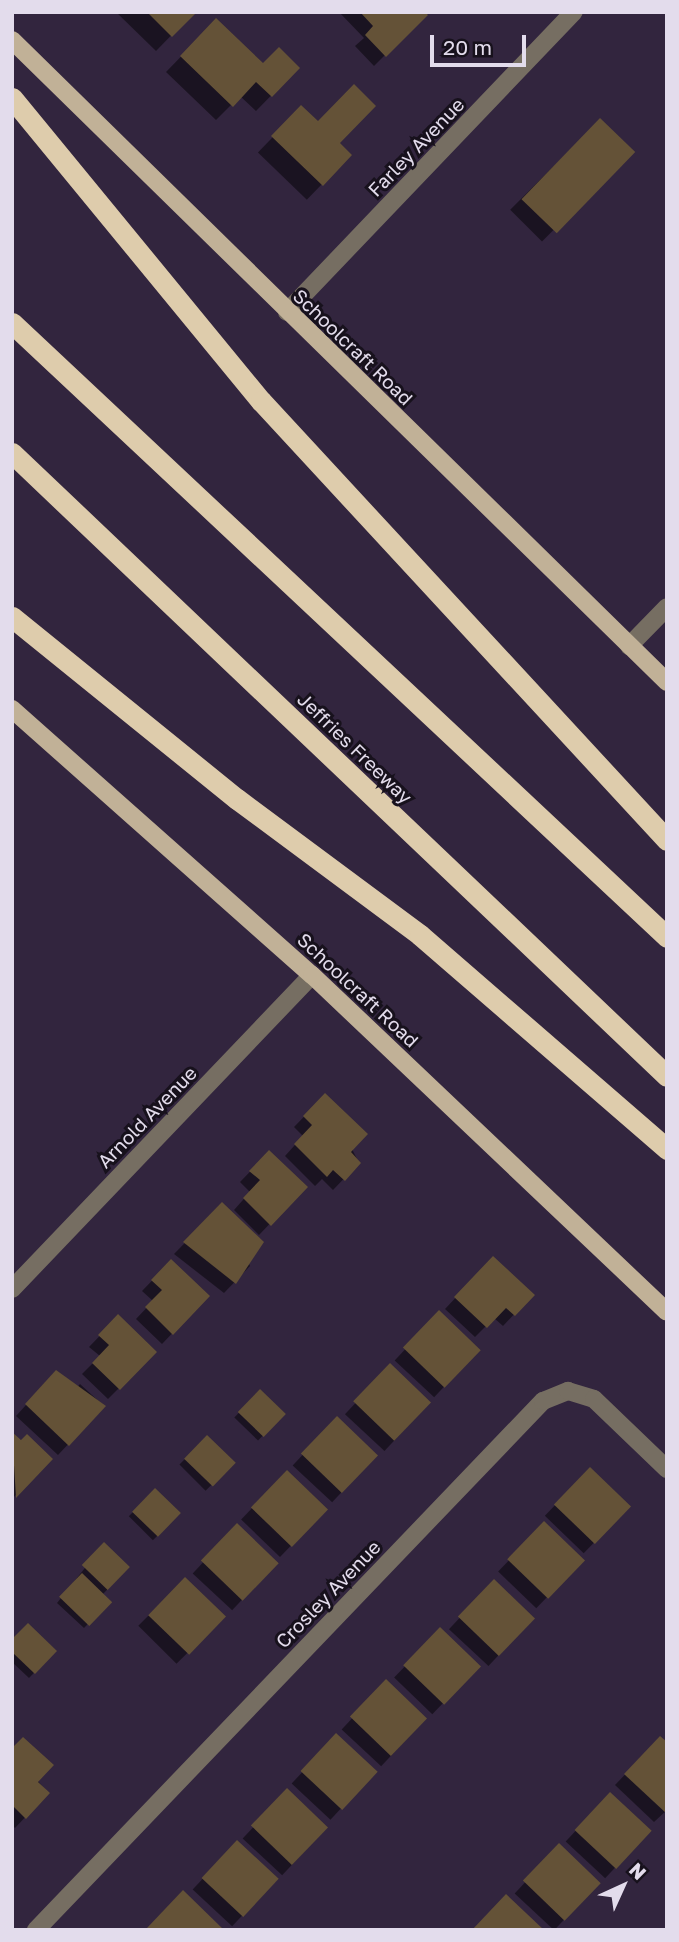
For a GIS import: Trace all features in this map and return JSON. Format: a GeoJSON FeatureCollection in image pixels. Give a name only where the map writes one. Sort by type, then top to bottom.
{"type":"FeatureCollection","features":[{"type":"Feature","properties":{"kind":"highway"},"geometry":{"type":"LineString","coordinates":[[12,98],[261,401],[667,841]]}},
{"type":"Feature","properties":{"kind":"highway"},"geometry":{"type":"LineString","coordinates":[[12,323],[667,937]]}},
{"type":"Feature","properties":{"kind":"highway","name":"Jeffries Freeway"},"geometry":{"type":"LineString","coordinates":[[12,453],[667,1076]]}},
{"type":"Feature","properties":{"kind":"highway"},"geometry":{"type":"LineString","coordinates":[[12,617],[237,799],[420,935],[667,1149]]}},
{"type":"Feature","properties":{"kind":"main road","name":"Schoolcraft Road"},"geometry":{"type":"LineString","coordinates":[[12,40],[667,682]]}},
{"type":"Feature","properties":{"kind":"main road","name":"Schoolcraft Road"},"geometry":{"type":"LineString","coordinates":[[12,709],[312,975],[667,1311]]}},
{"type":"Feature","properties":{"kind":"street","name":"Farley Avenue"},"geometry":{"type":"LineString","coordinates":[[287,312],[574,12]]}},
{"type":"Feature","properties":{"kind":"street"},"geometry":{"type":"LineString","coordinates":[[629,646],[667,607]]}},
{"type":"Feature","properties":{"kind":"street","name":"Arnold Avenue"},"geometry":{"type":"LineString","coordinates":[[12,1289],[312,975]]}},
{"type":"Feature","properties":{"kind":"street","name":"Crosley Avenue"},"geometry":{"type":"LineString","coordinates":[[36,1930],[543,1401],[568,1391],[587,1396],[667,1469]]}},
{"type":"Feature","properties":{"kind":"building"},"geometry":{"type":"Polygon","coordinates":[[[147,12],[197,12],[172,37],[147,12]]]}},
{"type":"Feature","properties":{"kind":"building"},"geometry":{"type":"Polygon","coordinates":[[[360,12],[425,12],[428,15],[386,57],[365,35],[373,26],[360,12]]]}},
{"type":"Feature","properties":{"kind":"building"},"geometry":{"type":"Polygon","coordinates":[[[216,18],[263,63],[279,47],[300,68],[272,97],[256,82],[233,107],[180,56],[216,18]]]}},
{"type":"Feature","properties":{"kind":"building"},"geometry":{"type":"Polygon","coordinates":[[[354,84],[376,106],[340,143],[352,155],[323,186],[271,136],[301,105],[318,121],[354,84]]]}},
{"type":"Feature","properties":{"kind":"building"},"geometry":{"type":"Polygon","coordinates":[[[600,118],[635,152],[557,233],[522,199],[600,118]]]}},
{"type":"Feature","properties":{"kind":"building"},"geometry":{"type":"Polygon","coordinates":[[[325,1093],[368,1134],[351,1152],[361,1163],[345,1181],[333,1170],[327,1177],[294,1144],[312,1125],[303,1116],[325,1093]]]}},
{"type":"Feature","properties":{"kind":"building"},"geometry":{"type":"Polygon","coordinates":[[[269,1150],[308,1187],[271,1226],[243,1198],[260,1180],[249,1171],[269,1150]]]}},
{"type":"Feature","properties":{"kind":"building"},"geometry":{"type":"Polygon","coordinates":[[[222,1202],[264,1242],[236,1284],[183,1242],[222,1202]]]}},
{"type":"Feature","properties":{"kind":"building"},"geometry":{"type":"Polygon","coordinates":[[[493,1256],[535,1295],[515,1316],[506,1308],[487,1328],[454,1297],[493,1256]]]}},
{"type":"Feature","properties":{"kind":"building"},"geometry":{"type":"Polygon","coordinates":[[[171,1259],[210,1296],[173,1335],[145,1307],[162,1290],[151,1280],[171,1259]]]}},
{"type":"Feature","properties":{"kind":"building"},"geometry":{"type":"Polygon","coordinates":[[[439,1310],[481,1350],[445,1388],[403,1347],[439,1310]]]}},
{"type":"Feature","properties":{"kind":"building"},"geometry":{"type":"Polygon","coordinates":[[[118,1314],[157,1352],[120,1390],[92,1363],[109,1345],[98,1335],[118,1314]]]}},
{"type":"Feature","properties":{"kind":"building"},"geometry":{"type":"Polygon","coordinates":[[[390,1363],[431,1403],[394,1441],[353,1401],[390,1363]]]}},
{"type":"Feature","properties":{"kind":"building"},"geometry":{"type":"Polygon","coordinates":[[[56,1370],[106,1406],[69,1446],[25,1404],[56,1370]]]}},
{"type":"Feature","properties":{"kind":"building"},"geometry":{"type":"Polygon","coordinates":[[[260,1389],[286,1414],[264,1437],[238,1412],[260,1389]]]}},
{"type":"Feature","properties":{"kind":"building"},"geometry":{"type":"Polygon","coordinates":[[[337,1416],[378,1456],[342,1493],[301,1453],[337,1416]]]}},
{"type":"Feature","properties":{"kind":"building"},"geometry":{"type":"Polygon","coordinates":[[[12,1432],[21,1440],[27,1434],[53,1459],[16,1498],[12,1432]]]}},
{"type":"Feature","properties":{"kind":"building"},"geometry":{"type":"Polygon","coordinates":[[[207,1435],[236,1463],[213,1487],[184,1459],[207,1435]]]}},
{"type":"Feature","properties":{"kind":"building"},"geometry":{"type":"Polygon","coordinates":[[[590,1467],[631,1507],[595,1544],[554,1504],[590,1467]]]}},
{"type":"Feature","properties":{"kind":"building"},"geometry":{"type":"Polygon","coordinates":[[[287,1470],[328,1510],[292,1547],[251,1507],[287,1470]]]}},
{"type":"Feature","properties":{"kind":"building"},"geometry":{"type":"Polygon","coordinates":[[[155,1488],[181,1513],[158,1537],[132,1512],[155,1488]]]}},
{"type":"Feature","properties":{"kind":"building"},"geometry":{"type":"Polygon","coordinates":[[[544,1521],[585,1561],[548,1599],[507,1559],[544,1521]]]}},
{"type":"Feature","properties":{"kind":"building"},"geometry":{"type":"Polygon","coordinates":[[[237,1523],[279,1563],[243,1601],[201,1560],[237,1523]]]}},
{"type":"Feature","properties":{"kind":"building"},"geometry":{"type":"Polygon","coordinates":[[[104,1542],[130,1567],[108,1590],[82,1565],[104,1542]]]}},
{"type":"Feature","properties":{"kind":"building"},"geometry":{"type":"Polygon","coordinates":[[[82,1573],[112,1602],[89,1626],[59,1597],[82,1573]]]}},
{"type":"Feature","properties":{"kind":"building"},"geometry":{"type":"Polygon","coordinates":[[[185,1577],[226,1617],[189,1655],[148,1615],[185,1577]]]}},
{"type":"Feature","properties":{"kind":"building"},"geometry":{"type":"Polygon","coordinates":[[[494,1579],[535,1619],[499,1656],[458,1616],[494,1579]]]}},
{"type":"Feature","properties":{"kind":"building"},"geometry":{"type":"Polygon","coordinates":[[[28,1623],[57,1651],[35,1674],[12,1652],[12,1639],[28,1623]]]}},
{"type":"Feature","properties":{"kind":"building"},"geometry":{"type":"Polygon","coordinates":[[[440,1627],[481,1667],[444,1705],[403,1665],[440,1627]]]}},
{"type":"Feature","properties":{"kind":"building"},"geometry":{"type":"Polygon","coordinates":[[[386,1679],[427,1719],[391,1756],[350,1716],[386,1679]]]}},
{"type":"Feature","properties":{"kind":"building"},"geometry":{"type":"Polygon","coordinates":[[[336,1733],[378,1772],[342,1810],[301,1771],[336,1733]]]}},
{"type":"Feature","properties":{"kind":"building"},"geometry":{"type":"Polygon","coordinates":[[[660,1736],[667,1742],[667,1814],[624,1774],[660,1736]]]}},
{"type":"Feature","properties":{"kind":"building"},"geometry":{"type":"Polygon","coordinates":[[[23,1737],[54,1765],[38,1782],[50,1793],[26,1819],[12,1805],[12,1748],[23,1737]]]}},
{"type":"Feature","properties":{"kind":"building"},"geometry":{"type":"Polygon","coordinates":[[[287,1788],[328,1828],[292,1865],[251,1825],[287,1788]]]}},
{"type":"Feature","properties":{"kind":"building"},"geometry":{"type":"Polygon","coordinates":[[[610,1792],[652,1831],[616,1869],[575,1830],[610,1792]]]}},
{"type":"Feature","properties":{"kind":"building"},"geometry":{"type":"Polygon","coordinates":[[[237,1840],[279,1879],[243,1917],[202,1878],[237,1840]]]}},
{"type":"Feature","properties":{"kind":"building"},"geometry":{"type":"Polygon","coordinates":[[[559,1843],[601,1883],[565,1921],[523,1880],[559,1843]]]}},
{"type":"Feature","properties":{"kind":"building"},"geometry":{"type":"Polygon","coordinates":[[[183,1890],[224,1930],[147,1928],[183,1890]]]}},
{"type":"Feature","properties":{"kind":"building"},"geometry":{"type":"Polygon","coordinates":[[[506,1894],[544,1930],[472,1930],[506,1894]]]}}]}
